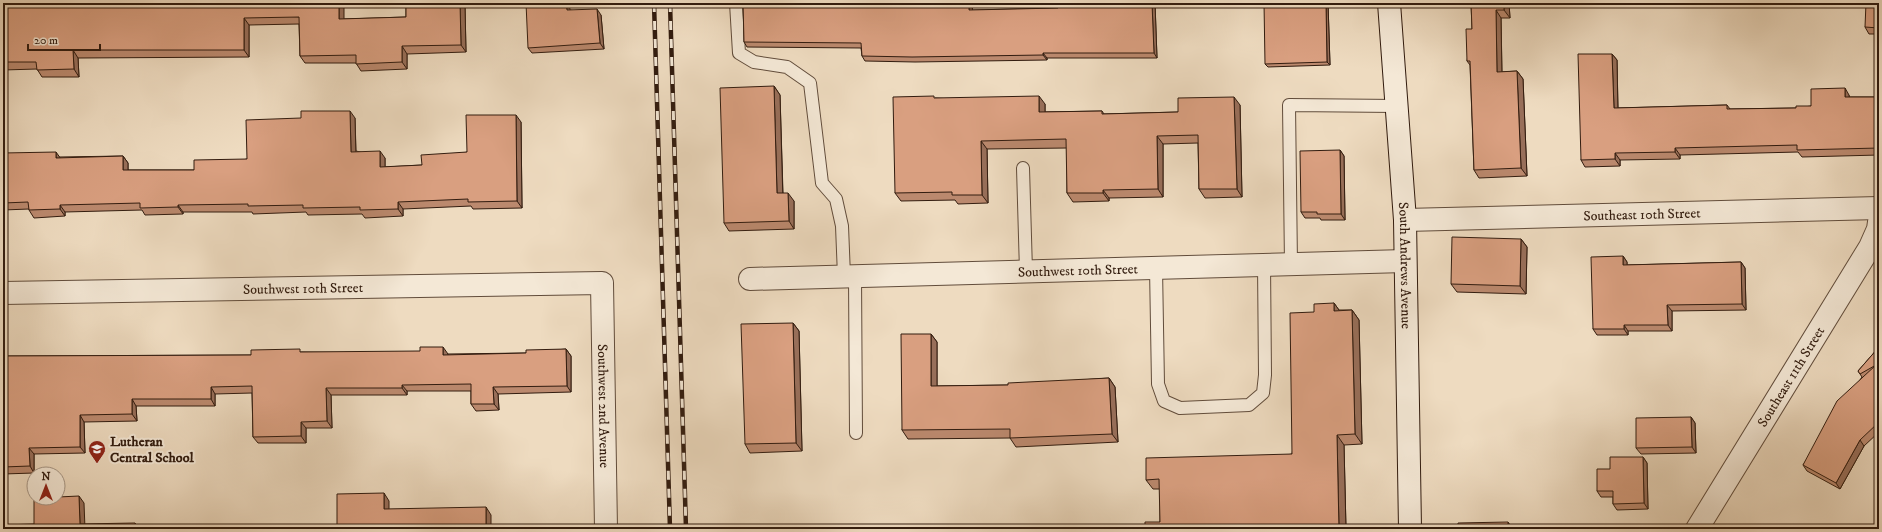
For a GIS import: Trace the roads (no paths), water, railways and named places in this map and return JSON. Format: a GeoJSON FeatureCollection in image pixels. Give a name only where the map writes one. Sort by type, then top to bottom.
{"type":"FeatureCollection","features":[{"type":"Feature","properties":{"kind":"street","name":"South Andrews Avenue"},"geometry":{"type":"LineString","coordinates":[[1389,3],[1398,106],[1405,220],[1410,529]]}},
{"type":"Feature","properties":{"kind":"street","name":"Southeast 10th Street"},"geometry":{"type":"LineString","coordinates":[[1405,220],[1879,208]]}},
{"type":"Feature","properties":{"kind":"street","name":"Southeast 11th Street"},"geometry":{"type":"LineString","coordinates":[[1697,529],[1870,247],[1878,229],[1879,222]]}},
{"type":"Feature","properties":{"kind":"street","name":"Southwest 10th Street"},"geometry":{"type":"LineString","coordinates":[[750,279],[1405,261]]}},
{"type":"Feature","properties":{"kind":"street","name":"Southwest 10th Street"},"geometry":{"type":"LineString","coordinates":[[3,293],[602,283]]}},
{"type":"Feature","properties":{"kind":"street","name":"Southwest 2nd Avenue"},"geometry":{"type":"LineString","coordinates":[[602,283],[606,529]]}},
{"type":"Feature","properties":{"kind":"lane"},"geometry":{"type":"LineString","coordinates":[[736,3],[739,54],[754,62],[787,67],[810,83],[822,183],[836,198],[850,276],[856,433]]}},
{"type":"Feature","properties":{"kind":"lane"},"geometry":{"type":"LineString","coordinates":[[1291,264],[1289,105],[1398,106]]}},
{"type":"Feature","properties":{"kind":"lane"},"geometry":{"type":"LineString","coordinates":[[1023,168],[1026,271]]}},
{"type":"Feature","properties":{"kind":"lane"},"geometry":{"type":"LineString","coordinates":[[1156,268],[1158,384],[1164,401],[1180,408],[1249,406],[1263,394],[1265,375],[1264,264]]}},
{"type":"Feature","properties":{"kind":"railway"},"geometry":{"type":"LineString","coordinates":[[654,3],[670,529]]}},
{"type":"Feature","properties":{"kind":"railway"},"geometry":{"type":"LineString","coordinates":[[670,3],[686,529]]}},
{"type":"Feature","properties":{"kind":"place","name":"Lutheran Central School"},"geometry":{"type":"Point","coordinates":[97,464]}}]}
